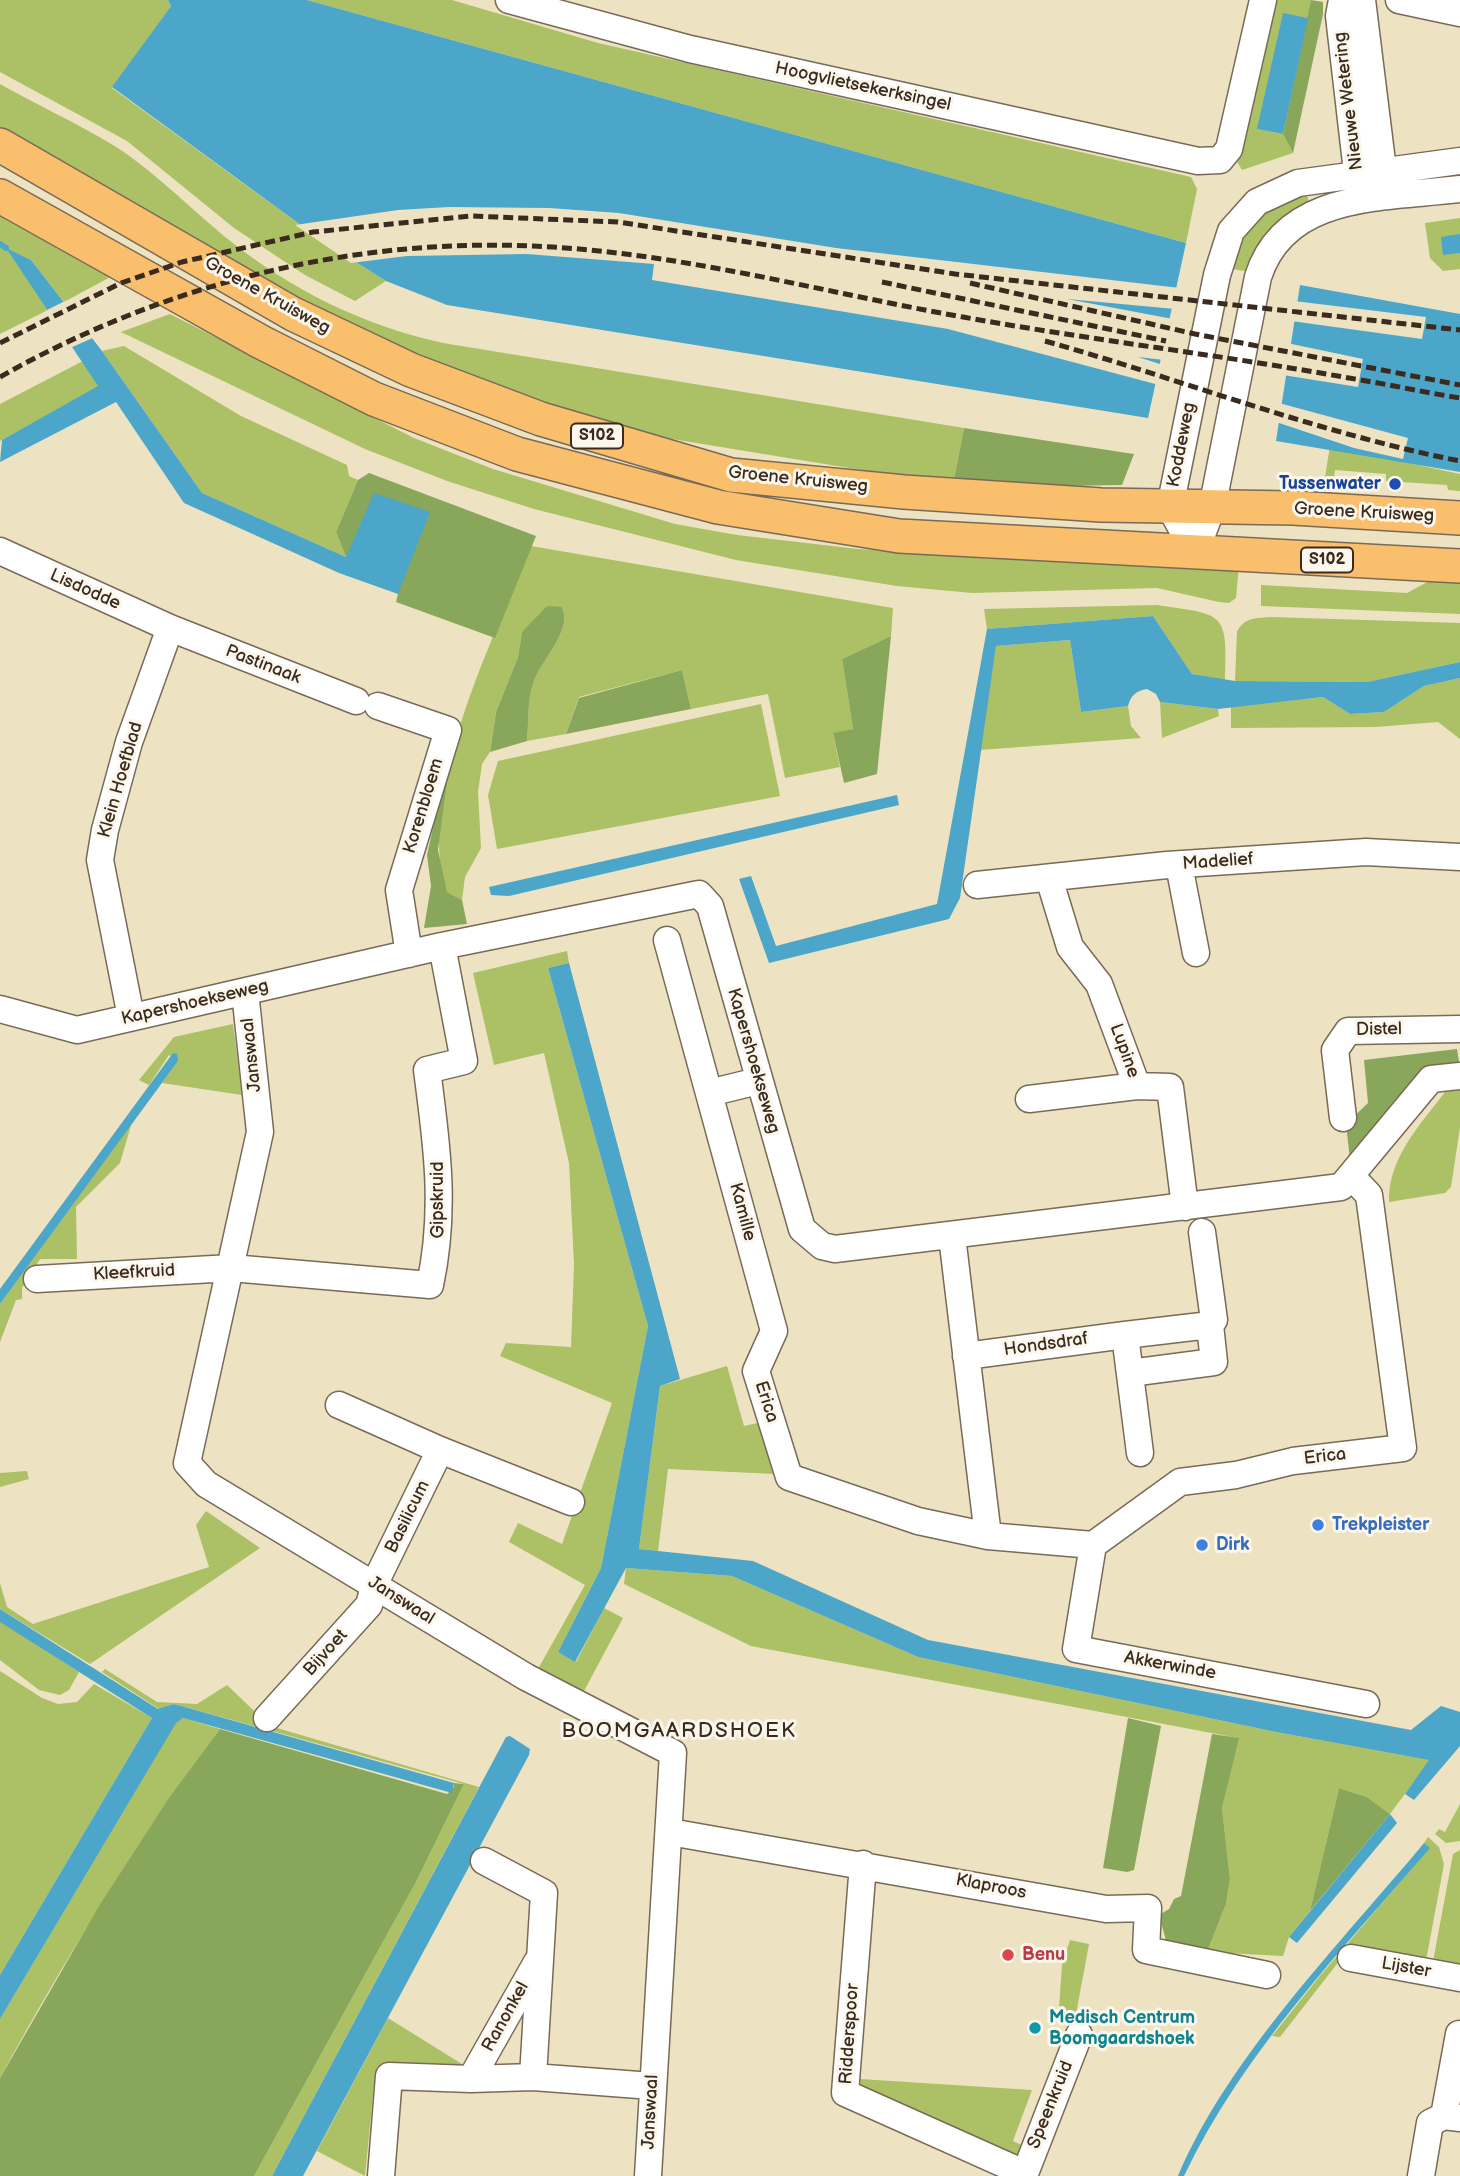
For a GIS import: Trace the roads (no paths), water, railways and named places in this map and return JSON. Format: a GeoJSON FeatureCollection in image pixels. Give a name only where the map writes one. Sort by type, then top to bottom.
{"type":"FeatureCollection","features":[{"type":"Feature","properties":{"kind":"main road","name":"Groene Kruisweg"},"geometry":{"type":"LineString","coordinates":[[0,145],[293,314],[411,370],[541,419],[731,475],[918,493],[1170,507],[1460,517]]}},
{"type":"Feature","properties":{"kind":"main road","name":"Groene Kruisweg"},"geometry":{"type":"LineString","coordinates":[[0,196],[261,342],[352,387],[517,454],[718,507],[899,536],[1460,566]]}},
{"type":"Feature","properties":{"kind":"street","name":"Hoogvlietsekerksingel"},"geometry":{"type":"LineString","coordinates":[[509,0],[690,49],[1198,162],[1220,160],[1229,149],[1263,0]]}},
{"type":"Feature","properties":{"kind":"street","name":"Nieuwe Wetering"},"geometry":{"type":"LineString","coordinates":[[1342,0],[1339,16],[1374,200]]}},
{"type":"Feature","properties":{"kind":"street","name":"Nieuwe Wetering"},"geometry":{"type":"LineString","coordinates":[[1362,0],[1370,172]]}},
{"type":"Feature","properties":{"kind":"street"},"geometry":{"type":"LineString","coordinates":[[1399,0],[1460,13]]}},
{"type":"Feature","properties":{"kind":"street","name":"Koddeweg"},"geometry":{"type":"LineString","coordinates":[[1195,553],[1170,507],[1217,275],[1231,231],[1257,202],[1298,183],[1460,161]]}},
{"type":"Feature","properties":{"kind":"street"},"geometry":{"type":"LineString","coordinates":[[1195,553],[1212,508],[1263,261],[1280,236],[1311,212],[1374,200],[1460,189]]}},
{"type":"Feature","properties":{"kind":"street","name":"Lisdodde"},"geometry":{"type":"LineString","coordinates":[[0,551],[170,628]]}},
{"type":"Feature","properties":{"kind":"street","name":"Pastinaak"},"geometry":{"type":"LineString","coordinates":[[170,628],[367,703]]}},
{"type":"Feature","properties":{"kind":"street","name":"Klein Hoefblad"},"geometry":{"type":"LineString","coordinates":[[131,1017],[100,860],[105,830],[129,742],[170,628]]}},
{"type":"Feature","properties":{"kind":"street","name":"Korenbloem"},"geometry":{"type":"LineString","coordinates":[[367,703],[448,730],[399,890],[409,954]]}},
{"type":"Feature","properties":{"kind":"street","name":"Madelief"},"geometry":{"type":"LineString","coordinates":[[977,885],[1179,865],[1366,852],[1460,857]]}},
{"type":"Feature","properties":{"kind":"street"},"geometry":{"type":"LineString","coordinates":[[1179,865],[1196,953]]}},
{"type":"Feature","properties":{"kind":"street","name":"Lupine"},"geometry":{"type":"LineString","coordinates":[[1049,878],[1070,947],[1099,984],[1137,1086],[1170,1087],[1185,1207]]}},
{"type":"Feature","properties":{"kind":"street","name":"Kapershoekseweg"},"geometry":{"type":"LineString","coordinates":[[0,1009],[77,1030],[442,946],[699,894],[710,906],[798,1216],[811,1239],[835,1249],[1341,1187],[1431,1079],[1460,1076]]}},
{"type":"Feature","properties":{"kind":"street","name":"Kamille"},"geometry":{"type":"LineString","coordinates":[[667,940],[774,1331]]}},
{"type":"Feature","properties":{"kind":"street","name":"Gipskruid"},"geometry":{"type":"LineString","coordinates":[[231,1268],[430,1284],[439,1244],[440,1168],[427,1070],[464,1061],[442,946]]}},
{"type":"Feature","properties":{"kind":"street","name":"Janswaal"},"geometry":{"type":"LineString","coordinates":[[245,992],[260,1132],[187,1463],[206,1484],[526,1677],[673,1753],[648,2176]]}},
{"type":"Feature","properties":{"kind":"street","name":"Distel"},"geometry":{"type":"LineString","coordinates":[[1343,1118],[1335,1050],[1348,1031],[1460,1029]]}},
{"type":"Feature","properties":{"kind":"street"},"geometry":{"type":"LineString","coordinates":[[709,1093],[758,1081]]}},
{"type":"Feature","properties":{"kind":"street"},"geometry":{"type":"LineString","coordinates":[[1029,1099],[1137,1086]]}},
{"type":"Feature","properties":{"kind":"street","name":"Erica"},"geometry":{"type":"LineString","coordinates":[[774,1331],[756,1371],[789,1476],[918,1521],[988,1536],[1093,1545],[1180,1482],[1236,1475],[1293,1461],[1403,1448],[1369,1195],[1351,1176]]}},
{"type":"Feature","properties":{"kind":"street"},"geometry":{"type":"LineString","coordinates":[[1130,1373],[1214,1362],[1210,1325],[1214,1320],[1202,1232]]}},
{"type":"Feature","properties":{"kind":"street"},"geometry":{"type":"LineString","coordinates":[[952,1236],[988,1536]]}},
{"type":"Feature","properties":{"kind":"street","name":"Kleefkruid"},"geometry":{"type":"LineString","coordinates":[[37,1279],[231,1268]]}},
{"type":"Feature","properties":{"kind":"street","name":"Hondsdraf"},"geometry":{"type":"LineString","coordinates":[[966,1356],[1210,1325]]}},
{"type":"Feature","properties":{"kind":"street"},"geometry":{"type":"LineString","coordinates":[[1125,1335],[1140,1453]]}},
{"type":"Feature","properties":{"kind":"street"},"geometry":{"type":"LineString","coordinates":[[340,1405],[440,1450],[571,1502]]}},
{"type":"Feature","properties":{"kind":"street","name":"Basilicum"},"geometry":{"type":"LineString","coordinates":[[375,1584],[440,1450]]}},
{"type":"Feature","properties":{"kind":"street","name":"Akkerwinde"},"geometry":{"type":"LineString","coordinates":[[1093,1545],[1076,1649],[1366,1704]]}},
{"type":"Feature","properties":{"kind":"street","name":"Bijvoet"},"geometry":{"type":"LineString","coordinates":[[267,1718],[369,1605],[375,1584]]}},
{"type":"Feature","properties":{"kind":"street","name":"Klaproos"},"geometry":{"type":"LineString","coordinates":[[670,1832],[1106,1909],[1148,1908],[1146,1950],[1267,1975]]}},
{"type":"Feature","properties":{"kind":"street","name":"Ranonkel"},"geometry":{"type":"LineString","coordinates":[[484,1861],[544,1893],[533,2077]]}},
{"type":"Feature","properties":{"kind":"street","name":"Ridderspoor"},"geometry":{"type":"LineString","coordinates":[[863,1864],[845,2093],[1024,2175]]}},
{"type":"Feature","properties":{"kind":"street","name":"Ranonkel"},"geometry":{"type":"LineString","coordinates":[[471,2079],[540,1956]]}},
{"type":"Feature","properties":{"kind":"street","name":"Lijster"},"geometry":{"type":"LineString","coordinates":[[1351,1958],[1460,1978]]}},
{"type":"Feature","properties":{"kind":"street"},"geometry":{"type":"LineString","coordinates":[[1421,2176],[1430,2123],[1452,2117],[1460,2032]]}},
{"type":"Feature","properties":{"kind":"street","name":"Speenkruid"},"geometry":{"type":"LineString","coordinates":[[1024,2175],[1079,2035]]}},
{"type":"Feature","properties":{"kind":"street","name":"Ranonkel"},"geometry":{"type":"LineString","coordinates":[[381,2176],[389,2076],[471,2079],[533,2077],[652,2086]]}},
{"type":"Feature","properties":{"kind":"water"},"geometry":{"type":"Polygon","coordinates":[[[168,0],[307,0],[1186,243],[1148,418],[447,305],[386,281],[324,242],[112,87],[171,6],[168,0]]]}},
{"type":"Feature","properties":{"kind":"water"},"geometry":{"type":"Polygon","coordinates":[[[1283,13],[1308,18],[1283,134],[1257,129],[1283,13]]]}},
{"type":"Feature","properties":{"kind":"water"},"geometry":{"type":"Polygon","coordinates":[[[1460,234],[1460,253],[1443,255],[1441,237],[1460,234]]]}},
{"type":"Feature","properties":{"kind":"water"},"geometry":{"type":"Polygon","coordinates":[[[6,248],[31,260],[102,351],[202,493],[346,557],[374,493],[430,512],[398,594],[339,573],[184,503],[116,402],[0,462],[2,440],[98,386],[6,248]]]}},
{"type":"Feature","properties":{"kind":"water"},"geometry":{"type":"Polygon","coordinates":[[[1300,285],[1460,314],[1460,472],[1276,441],[1300,285]]]}},
{"type":"Feature","properties":{"kind":"water"},"geometry":{"type":"Polygon","coordinates":[[[1153,616],[1192,674],[1235,681],[1367,682],[1460,662],[1460,678],[1424,686],[1384,712],[1350,714],[1323,697],[1218,709],[1160,702],[1156,694],[1147,689],[1134,694],[1128,706],[1081,712],[1070,640],[996,646],[960,898],[949,919],[769,963],[739,879],[751,876],[776,946],[937,904],[987,629],[1153,616]]]}},
{"type":"Feature","properties":{"kind":"water"},"geometry":{"type":"Polygon","coordinates":[[[897,795],[899,805],[509,896],[491,895],[489,887],[897,795]]]}},
{"type":"Feature","properties":{"kind":"water"},"geometry":{"type":"Polygon","coordinates":[[[569,963],[680,1379],[660,1386],[639,1549],[753,1561],[928,1640],[1411,1730],[1441,1706],[1460,1712],[1460,1746],[1414,1800],[1405,1794],[1429,1760],[1276,1732],[918,1657],[732,1576],[626,1568],[575,1662],[558,1652],[601,1568],[648,1326],[548,968],[569,963]]]}},
{"type":"Feature","properties":{"kind":"water"},"geometry":{"type":"Polygon","coordinates":[[[173,1053],[177,1054],[178,1061],[0,1304],[0,1289],[173,1053]]]}},
{"type":"Feature","properties":{"kind":"water"},"geometry":{"type":"Polygon","coordinates":[[[0,1609],[158,1709],[174,1704],[454,1783],[452,1793],[183,1718],[176,1723],[0,2019],[0,1975],[152,1718],[0,1622],[0,1609]]]}},
{"type":"Feature","properties":{"kind":"water"},"geometry":{"type":"Polygon","coordinates":[[[510,1736],[530,1749],[529,1755],[303,2176],[272,2176],[506,1737],[510,1736]]]}},
{"type":"Feature","properties":{"kind":"water"},"geometry":{"type":"Polygon","coordinates":[[[1390,1814],[1397,1823],[1297,1943],[1289,1937],[1390,1814]]]}},
{"type":"Feature","properties":{"kind":"water"},"geometry":{"type":"Polygon","coordinates":[[[1424,1843],[1430,1848],[1329,1964],[1264,2045],[1208,2131],[1184,2176],[1178,2176],[1226,2087],[1256,2044],[1424,1843]]]}},
{"type":"Feature","properties":{"kind":"waterway"},"geometry":{"type":"LineString","coordinates":[[0,244],[6,248]]}},
{"type":"Feature","properties":{"kind":"railway"},"geometry":{"type":"LineString","coordinates":[[0,343],[121,283],[182,262],[313,232],[471,216],[618,222],[955,274],[1460,330]]}},
{"type":"Feature","properties":{"kind":"railway"},"geometry":{"type":"LineString","coordinates":[[0,377],[125,317],[191,293],[258,274],[325,260],[394,250],[533,246],[641,256],[749,274],[963,317],[1460,398]]}},
{"type":"Feature","properties":{"kind":"railway"},"geometry":{"type":"LineString","coordinates":[[882,282],[1166,341]]}},
{"type":"Feature","properties":{"kind":"railway"},"geometry":{"type":"LineString","coordinates":[[970,283],[1195,334],[1460,385]]}},
{"type":"Feature","properties":{"kind":"railway"},"geometry":{"type":"LineString","coordinates":[[1045,341],[1303,421],[1460,461]]}},
{"type":"Feature","properties":{"kind":"place","name":"Tussenwater"},"geometry":{"type":"Point","coordinates":[1395,484]}},
{"type":"Feature","properties":{"kind":"place","name":"Trekpleister"},"geometry":{"type":"Point","coordinates":[1318,1525]}},
{"type":"Feature","properties":{"kind":"place","name":"Dirk"},"geometry":{"type":"Point","coordinates":[1202,1545]}},
{"type":"Feature","properties":{"kind":"place","name":"Benu"},"geometry":{"type":"Point","coordinates":[1008,1955]}},
{"type":"Feature","properties":{"kind":"place","name":"Medisch Centrum Boomgaardshoek"},"geometry":{"type":"Point","coordinates":[1035,2028]}},
{"type":"Feature","properties":{"kind":"district","name":"BOOMGAARDSHOEK"},"geometry":{"type":"Point","coordinates":[679,1732]}}]}
